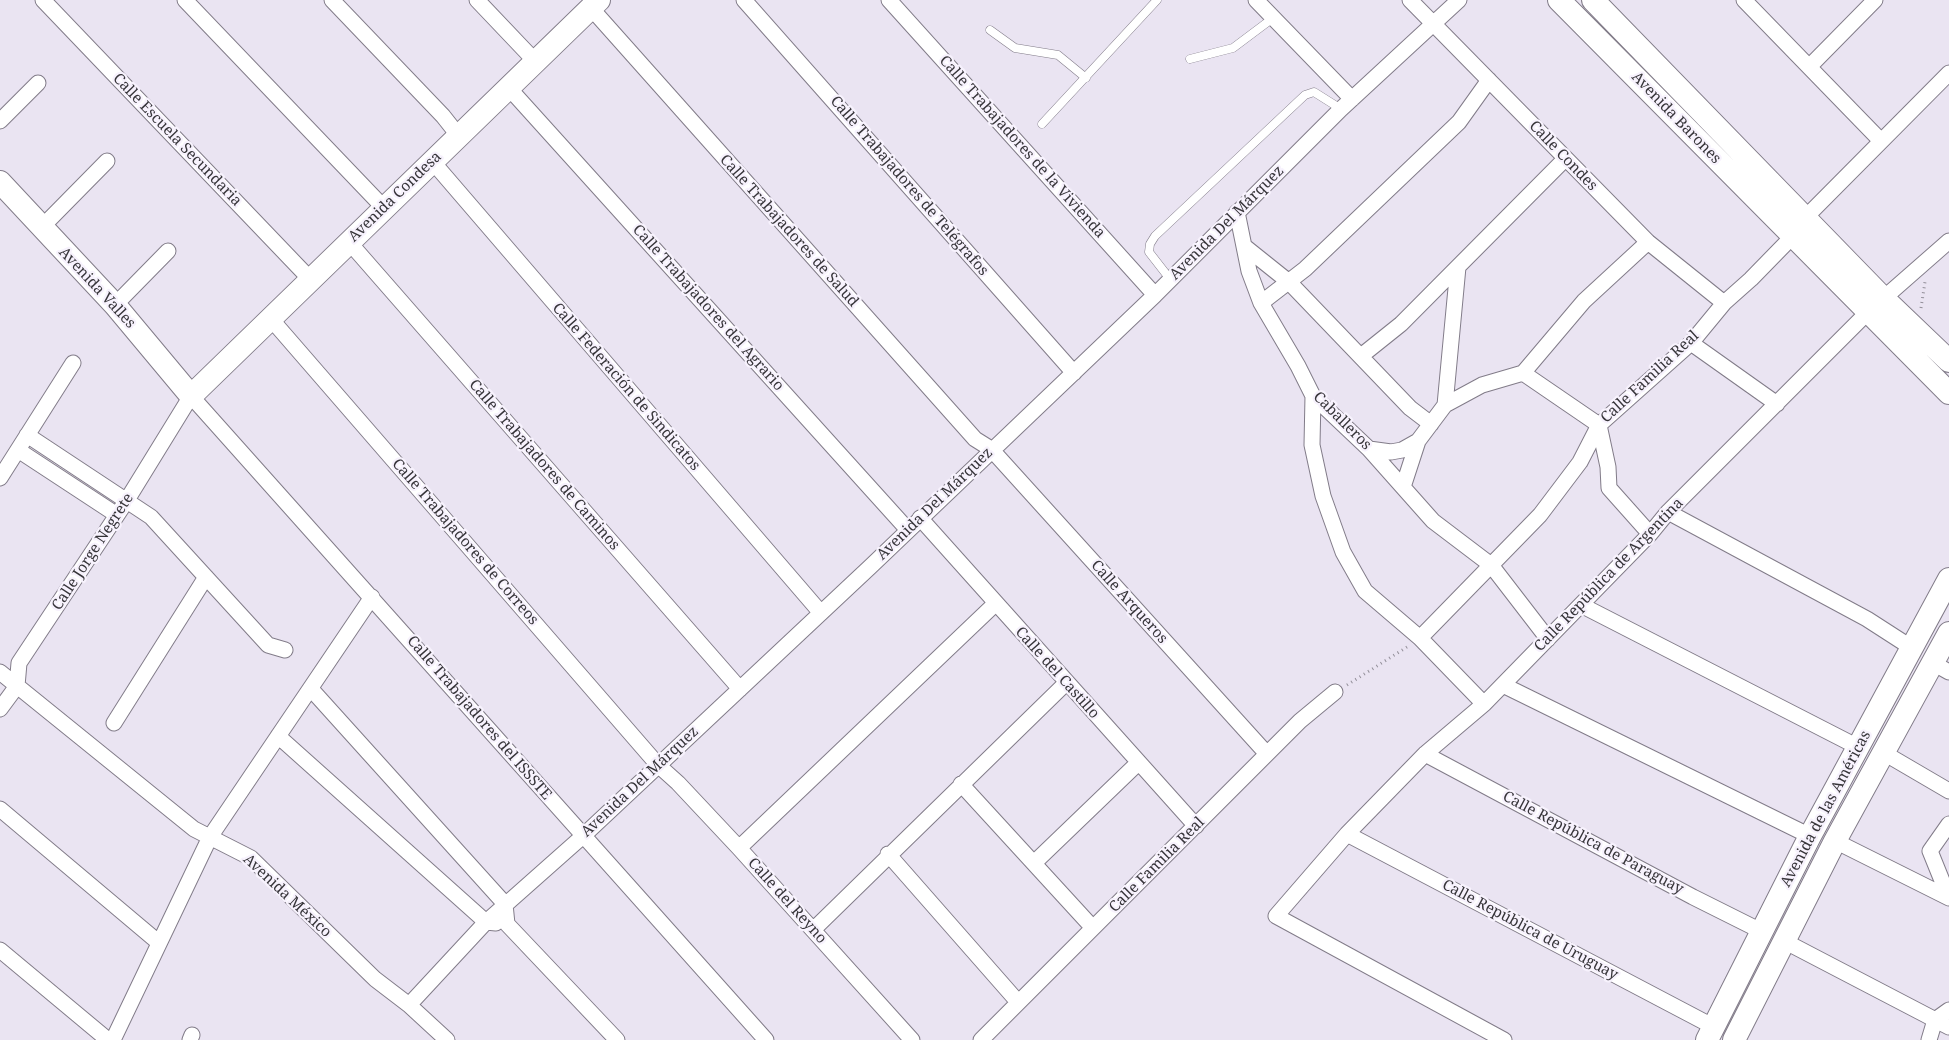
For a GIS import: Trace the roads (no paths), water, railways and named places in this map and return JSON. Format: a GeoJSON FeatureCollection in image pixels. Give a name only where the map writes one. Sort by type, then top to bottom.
{"type":"FeatureCollection","features":[{"type":"Feature","properties":{"kind":"street","name":"Calle Escuela Secundaria"},"geometry":{"type":"LineString","coordinates":[[43,0],[311,280]]}},
{"type":"Feature","properties":{"kind":"street"},"geometry":{"type":"LineString","coordinates":[[185,0],[384,208]]}},
{"type":"Feature","properties":{"kind":"street"},"geometry":{"type":"LineString","coordinates":[[332,0],[458,134]]}},
{"type":"Feature","properties":{"kind":"street"},"geometry":{"type":"LineString","coordinates":[[476,0],[535,61]]}},
{"type":"Feature","properties":{"kind":"street","name":"Calle Trabajadores de Telégrafos"},"geometry":{"type":"LineString","coordinates":[[744,0],[1074,372]]}},
{"type":"Feature","properties":{"kind":"street","name":"Calle Trabajadores de la Vivienda"},"geometry":{"type":"LineString","coordinates":[[889,0],[1155,295]]}},
{"type":"Feature","properties":{"kind":"street"},"geometry":{"type":"LineString","coordinates":[[1256,0],[1274,18],[1346,104]]}},
{"type":"Feature","properties":{"kind":"street","name":"Calle Condes"},"geometry":{"type":"LineString","coordinates":[[1410,0],[1648,242],[1724,303]]}},
{"type":"Feature","properties":{"kind":"street","name":"Avenida Del Márquez"},"geometry":{"type":"LineString","coordinates":[[409,1005],[486,922],[583,836],[908,530],[1155,295],[1346,104],[1459,0]]}},
{"type":"Feature","properties":{"kind":"street","name":"Avenida Barones"},"geometry":{"type":"LineString","coordinates":[[1559,0],[1792,236],[1875,305]]}},
{"type":"Feature","properties":{"kind":"street","name":"Avenida Barones"},"geometry":{"type":"LineString","coordinates":[[1593,0],[1805,218],[1875,305]]}},
{"type":"Feature","properties":{"kind":"street"},"geometry":{"type":"LineString","coordinates":[[1744,0],[1882,141]]}},
{"type":"Feature","properties":{"kind":"street"},"geometry":{"type":"LineString","coordinates":[[1810,66],[1875,0]]}},
{"type":"Feature","properties":{"kind":"street","name":"Avenida Condesa"},"geometry":{"type":"LineString","coordinates":[[191,396],[458,134],[595,4]]}},
{"type":"Feature","properties":{"kind":"street","name":"Calle Trabajadores de Salud"},"geometry":{"type":"LineString","coordinates":[[595,4],[975,439],[991,449]]}},
{"type":"Feature","properties":{"kind":"street","name":"Calle Familia Real"},"geometry":{"type":"LineString","coordinates":[[1420,638],[1540,515],[1580,462],[1599,425],[1690,343],[1724,303],[1751,279],[1792,236],[1805,218],[1949,73]]}},
{"type":"Feature","properties":{"kind":"street"},"geometry":{"type":"LineString","coordinates":[[1261,303],[1289,282],[1459,122],[1489,80]]}},
{"type":"Feature","properties":{"kind":"street"},"geometry":{"type":"LineString","coordinates":[[0,121],[38,83]]}},
{"type":"Feature","properties":{"kind":"street","name":"Calle Trabajadores del Agrario"},"geometry":{"type":"LineString","coordinates":[[508,87],[908,530]]}},
{"type":"Feature","properties":{"kind":"street"},"geometry":{"type":"LineString","coordinates":[[1361,356],[1401,324],[1565,159]]}},
{"type":"Feature","properties":{"kind":"street"},"geometry":{"type":"LineString","coordinates":[[41,228],[108,160]]}},
{"type":"Feature","properties":{"kind":"street","name":"Calle Federación de Sindicatos"},"geometry":{"type":"LineString","coordinates":[[432,161],[821,612]]}},
{"type":"Feature","properties":{"kind":"street","name":"Avenida Valles"},"geometry":{"type":"LineString","coordinates":[[0,182],[115,305],[191,396]]}},
{"type":"Feature","properties":{"kind":"street","name":"Caballeros"},"geometry":{"type":"LineString","coordinates":[[1237,212],[1250,271],[1261,303],[1298,366],[1313,396],[1369,449],[1433,521],[1491,566],[1548,639]]}},
{"type":"Feature","properties":{"kind":"street","name":"Calle República de Argentina"},"geometry":{"type":"LineString","coordinates":[[1504,1040],[1276,916],[1347,834],[1425,754],[1484,704],[1650,534],[1668,512],[1875,305],[1949,241]]}},
{"type":"Feature","properties":{"kind":"street","name":"Calle Trabajadores de Caminos"},"geometry":{"type":"LineString","coordinates":[[349,242],[740,689]]}},
{"type":"Feature","properties":{"kind":"street"},"geometry":{"type":"LineString","coordinates":[[1403,487],[1418,441],[1445,405],[1482,385],[1523,373],[1584,301],[1648,242]]}},
{"type":"Feature","properties":{"kind":"street"},"geometry":{"type":"LineString","coordinates":[[1244,246],[1289,282],[1410,408],[1431,424]]}},
{"type":"Feature","properties":{"kind":"street"},"geometry":{"type":"LineString","coordinates":[[115,305],[168,251]]}},
{"type":"Feature","properties":{"kind":"street"},"geometry":{"type":"LineString","coordinates":[[1445,405],[1458,267]]}},
{"type":"Feature","properties":{"kind":"street"},"geometry":{"type":"LineString","coordinates":[[1875,305],[1917,331],[1949,361]]}},
{"type":"Feature","properties":{"kind":"street"},"geometry":{"type":"LineString","coordinates":[[1875,305],[1949,392]]}},
{"type":"Feature","properties":{"kind":"street","name":"Calle Trabajadores de Correos"},"geometry":{"type":"LineString","coordinates":[[271,319],[658,765]]}},
{"type":"Feature","properties":{"kind":"street"},"geometry":{"type":"LineString","coordinates":[[1690,343],[1777,404]]}},
{"type":"Feature","properties":{"kind":"street"},"geometry":{"type":"LineString","coordinates":[[0,478],[73,363]]}},
{"type":"Feature","properties":{"kind":"street"},"geometry":{"type":"LineString","coordinates":[[1523,373],[1599,425],[1608,466],[1609,488],[1650,534]]}},
{"type":"Feature","properties":{"kind":"street","name":"Calle Jorge Negrete"},"geometry":{"type":"LineString","coordinates":[[0,709],[17,686],[19,663],[127,500],[191,396]]}},
{"type":"Feature","properties":{"kind":"street","name":"Calle Trabajadores del ISSSTE"},"geometry":{"type":"LineString","coordinates":[[191,396],[766,1040]]}},
{"type":"Feature","properties":{"kind":"street"},"geometry":{"type":"LineString","coordinates":[[1313,396],[1312,445],[1323,496],[1343,552],[1365,591],[1420,638],[1484,704]]}},
{"type":"Feature","properties":{"kind":"street"},"geometry":{"type":"LineString","coordinates":[[27,435],[151,517],[268,645],[285,650]]}},
{"type":"Feature","properties":{"kind":"street"},"geometry":{"type":"LineString","coordinates":[[1369,449],[1391,452],[1402,450],[1418,441]]}},
{"type":"Feature","properties":{"kind":"street","name":"Calle Arqueros"},"geometry":{"type":"LineString","coordinates":[[991,449],[1267,754]]}},
{"type":"Feature","properties":{"kind":"street"},"geometry":{"type":"LineString","coordinates":[[18,450],[117,515]]}},
{"type":"Feature","properties":{"kind":"street"},"geometry":{"type":"LineString","coordinates":[[1668,512],[1867,619],[1912,648]]}},
{"type":"Feature","properties":{"kind":"street","name":"Calle del Castillo"},"geometry":{"type":"LineString","coordinates":[[920,518],[1196,826]]}},
{"type":"Feature","properties":{"kind":"street"},"geometry":{"type":"LineString","coordinates":[[114,723],[206,577]]}},
{"type":"Feature","properties":{"kind":"street","name":"Avenida de las Américas"},"geometry":{"type":"LineString","coordinates":[[1710,1033],[1810,836],[1949,579]]}},
{"type":"Feature","properties":{"kind":"street"},"geometry":{"type":"LineString","coordinates":[[112,1040],[210,837],[372,597]]}},
{"type":"Feature","properties":{"kind":"street"},"geometry":{"type":"LineString","coordinates":[[739,848],[996,603]]}},
{"type":"Feature","properties":{"kind":"street"},"geometry":{"type":"LineString","coordinates":[[1581,605],[1858,747]]}},
{"type":"Feature","properties":{"kind":"street","name":"Avenida de las Américas"},"geometry":{"type":"LineString","coordinates":[[1734,1040],[1835,841],[1884,753],[1941,668],[1949,634]]}},
{"type":"Feature","properties":{"kind":"street","name":"Avenida México"},"geometry":{"type":"LineString","coordinates":[[0,672],[194,829],[251,858],[375,979],[409,1005],[447,1040]]}},
{"type":"Feature","properties":{"kind":"street"},"geometry":{"type":"LineString","coordinates":[[813,930],[888,854],[1066,683]]}},
{"type":"Feature","properties":{"kind":"street"},"geometry":{"type":"LineString","coordinates":[[1503,685],[1810,836]]}},
{"type":"Feature","properties":{"kind":"street"},"geometry":{"type":"LineString","coordinates":[[311,688],[505,904],[506,924]]}},
{"type":"Feature","properties":{"kind":"street","name":"Calle Familia Real"},"geometry":{"type":"LineString","coordinates":[[981,1040],[1300,721],[1335,692]]}},
{"type":"Feature","properties":{"kind":"street"},"geometry":{"type":"LineString","coordinates":[[278,736],[486,922],[506,924],[617,1040]]}},
{"type":"Feature","properties":{"kind":"street"},"geometry":{"type":"LineString","coordinates":[[1884,753],[1949,791]]}},
{"type":"Feature","properties":{"kind":"street","name":"Calle República de Paraguay"},"geometry":{"type":"LineString","coordinates":[[1425,754],[1693,897],[1762,931]]}},
{"type":"Feature","properties":{"kind":"street"},"geometry":{"type":"LineString","coordinates":[[1034,863],[1138,763]]}},
{"type":"Feature","properties":{"kind":"street","name":"Calle del Reyno"},"geometry":{"type":"LineString","coordinates":[[658,765],[678,783],[739,848],[912,1040]]}},
{"type":"Feature","properties":{"kind":"street"},"geometry":{"type":"LineString","coordinates":[[961,784],[1093,928]]}},
{"type":"Feature","properties":{"kind":"street"},"geometry":{"type":"LineString","coordinates":[[0,809],[158,942]]}},
{"type":"Feature","properties":{"kind":"street"},"geometry":{"type":"LineString","coordinates":[[1949,824],[1930,851],[1949,898]]}},
{"type":"Feature","properties":{"kind":"street","name":"Calle República de Uruguay"},"geometry":{"type":"LineString","coordinates":[[1347,834],[1710,1033]]}},
{"type":"Feature","properties":{"kind":"street"},"geometry":{"type":"LineString","coordinates":[[1835,841],[1949,898]]}},
{"type":"Feature","properties":{"kind":"street"},"geometry":{"type":"LineString","coordinates":[[888,854],[1018,1002]]}},
{"type":"Feature","properties":{"kind":"street"},"geometry":{"type":"LineString","coordinates":[[1784,941],[1949,1027]]}},
{"type":"Feature","properties":{"kind":"street"},"geometry":{"type":"LineString","coordinates":[[0,950],[108,1040]]}},
{"type":"Feature","properties":{"kind":"street"},"geometry":{"type":"LineString","coordinates":[[1929,1040],[1935,1020],[1949,1010]]}},
{"type":"Feature","properties":{"kind":"lane"},"geometry":{"type":"LineString","coordinates":[[1042,124],[1157,0]]}},
{"type":"Feature","properties":{"kind":"lane"},"geometry":{"type":"LineString","coordinates":[[1190,59],[1233,48],[1274,18]]}},
{"type":"Feature","properties":{"kind":"lane"},"geometry":{"type":"LineString","coordinates":[[990,30],[1015,48],[1058,55],[1086,78]]}},
{"type":"Feature","properties":{"kind":"lane"},"geometry":{"type":"LineString","coordinates":[[1170,278],[1149,252],[1150,244],[1155,236],[1305,95],[1314,92],[1346,104]]}}]}
